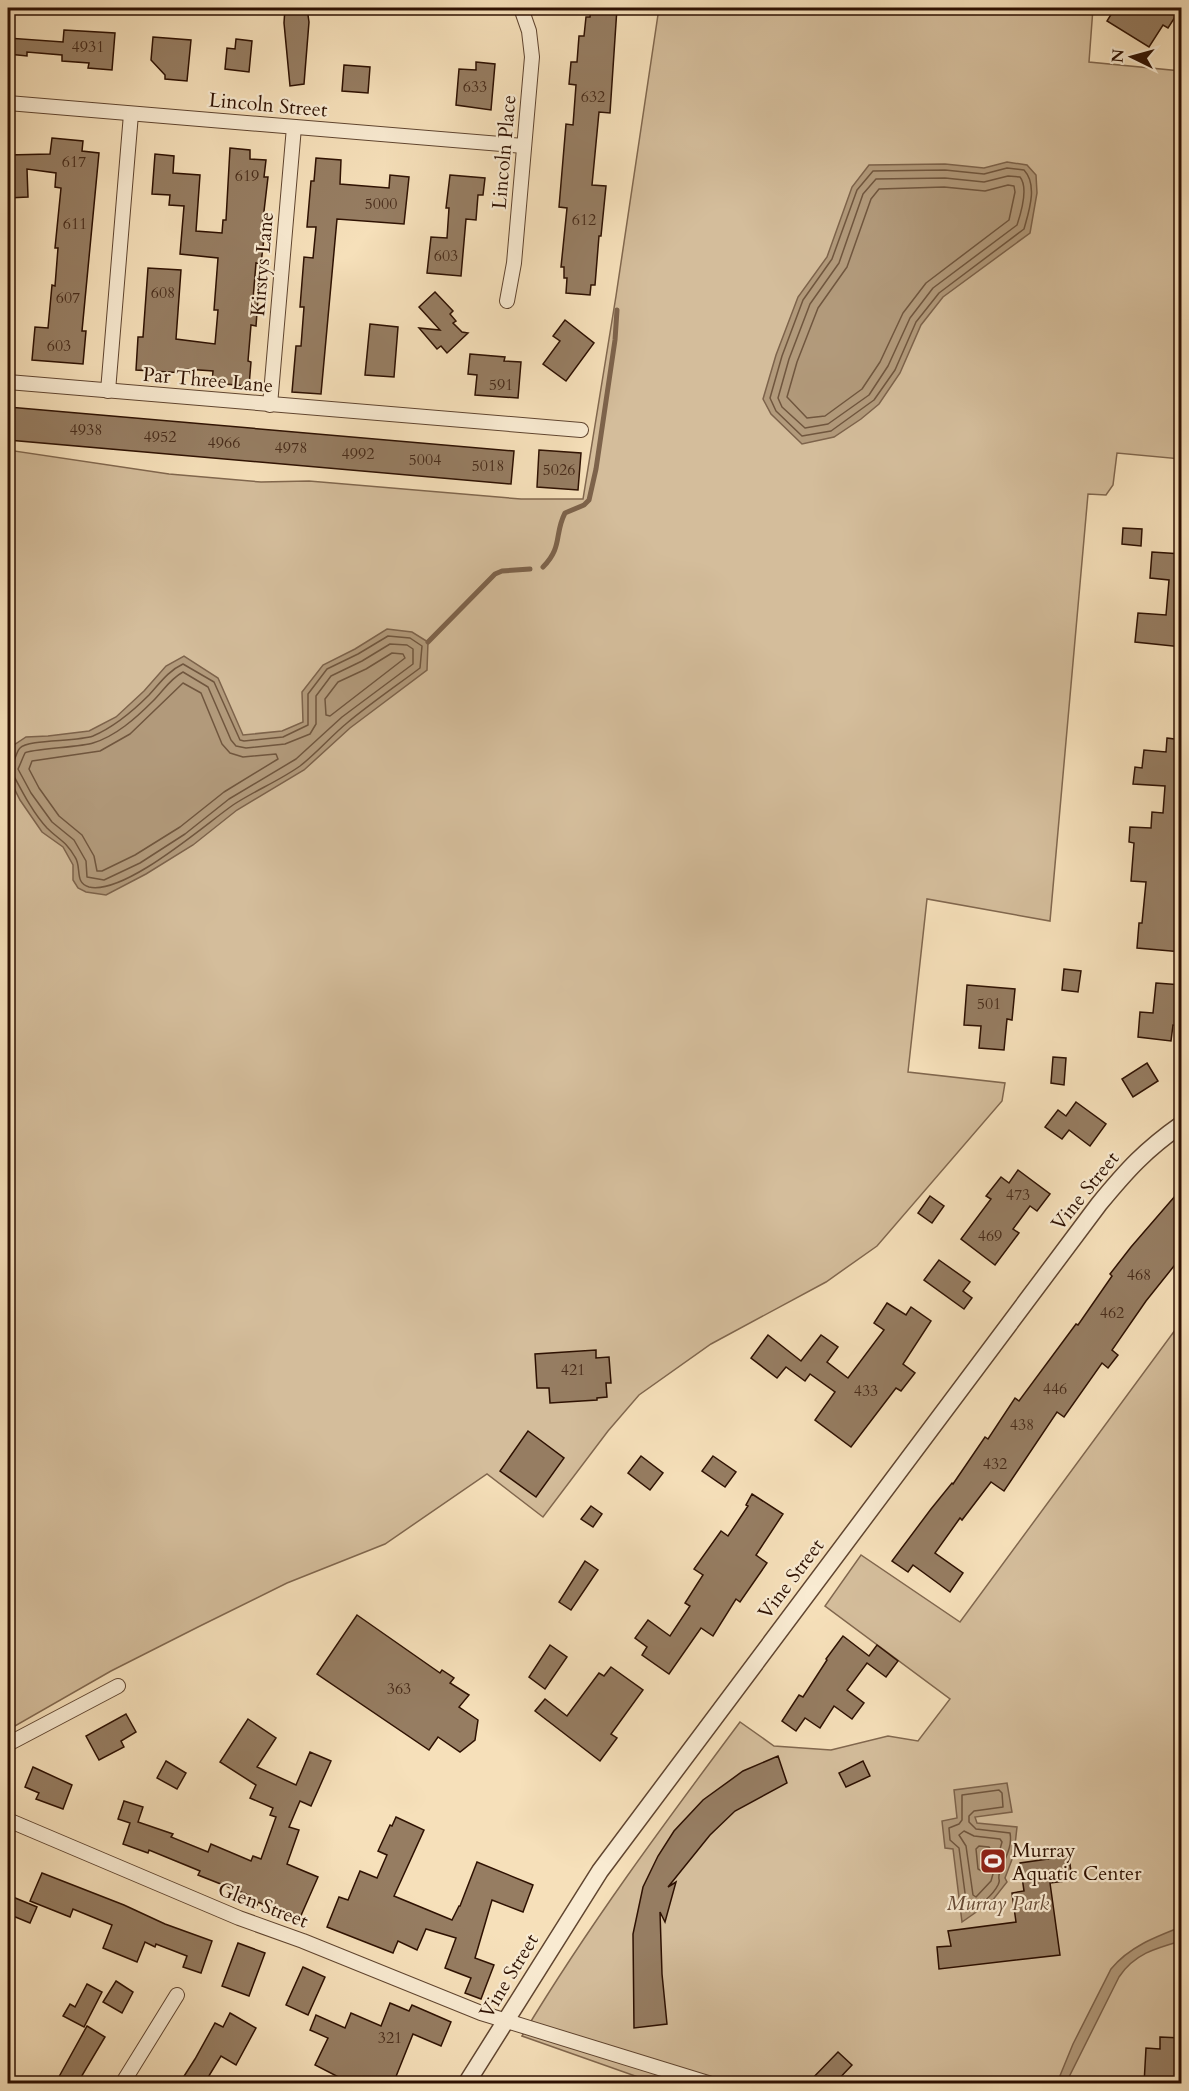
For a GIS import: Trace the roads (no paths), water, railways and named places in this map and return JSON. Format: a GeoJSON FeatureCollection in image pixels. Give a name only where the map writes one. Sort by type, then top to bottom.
{"type":"FeatureCollection","features":[{"type":"Feature","properties":{"kind":"street","name":"Lincoln Place"},"geometry":{"type":"LineString","coordinates":[[507,301],[514,263],[532,57],[529,31],[521,8]]}},
{"type":"Feature","properties":{"kind":"street","name":"Lincoln Street"},"geometry":{"type":"LineString","coordinates":[[8,103],[524,146]]}},
{"type":"Feature","properties":{"kind":"street"},"geometry":{"type":"LineString","coordinates":[[108,390],[131,114]]}},
{"type":"Feature","properties":{"kind":"street","name":"Kirstys Lane"},"geometry":{"type":"LineString","coordinates":[[270,405],[294,127]]}},
{"type":"Feature","properties":{"kind":"street","name":"Par Three Lane"},"geometry":{"type":"LineString","coordinates":[[8,382],[581,430]]}},
{"type":"Feature","properties":{"kind":"street","name":"Vine Street"},"geometry":{"type":"LineString","coordinates":[[466,2084],[600,1871],[1084,1223],[1134,1162],[1155,1143],[1182,1125]]}},
{"type":"Feature","properties":{"kind":"street"},"geometry":{"type":"LineString","coordinates":[[8,1744],[118,1686]]}},
{"type":"Feature","properties":{"kind":"street","name":"Glen Street"},"geometry":{"type":"LineString","coordinates":[[8,1820],[239,1918],[303,1941],[482,2013],[711,2084]]}},
{"type":"Feature","properties":{"kind":"street"},"geometry":{"type":"LineString","coordinates":[[122,2084],[177,1995]]}},
{"type":"Feature","properties":{"kind":"water"},"geometry":{"type":"Polygon","coordinates":[[[1007,162],[1027,165],[1036,175],[1037,193],[1030,233],[943,297],[921,325],[900,373],[879,404],[834,437],[802,444],[771,414],[763,399],[776,355],[798,297],[827,257],[852,187],[869,165],[945,164],[984,168],[1007,162]]]}},
{"type":"Feature","properties":{"kind":"water"},"geometry":{"type":"Polygon","coordinates":[[[387,629],[412,632],[428,642],[427,670],[350,728],[304,770],[237,810],[193,845],[106,895],[86,892],[78,888],[73,880],[73,865],[63,847],[42,832],[20,800],[8,776],[9,758],[14,745],[26,737],[89,731],[116,717],[166,666],[184,656],[218,678],[243,735],[282,731],[303,722],[302,692],[323,665],[387,629]]]}},
{"type":"Feature","properties":{"kind":"water"},"geometry":{"type":"Polygon","coordinates":[[[1007,1783],[1012,1812],[975,1817],[977,1823],[1017,1827],[1014,1854],[1005,1878],[1007,1882],[992,1901],[962,1922],[953,1849],[945,1848],[942,1821],[957,1818],[954,1790],[1007,1783]]]}},
{"type":"Feature","properties":{"kind":"water"},"geometry":{"type":"Polygon","coordinates":[[[1181,1927],[1181,1941],[1146,1953],[1125,1969],[1066,2083],[1057,2083],[1073,2044],[1111,1969],[1134,1949],[1181,1927]]]}},
{"type":"Feature","properties":{"kind":"waterway"},"geometry":{"type":"LineString","coordinates":[[543,567],[556,547],[565,513],[584,505],[589,500],[596,469],[615,340],[617,310]]}},
{"type":"Feature","properties":{"kind":"waterway"},"geometry":{"type":"LineString","coordinates":[[428,642],[495,574],[502,571],[530,569]]}},
{"type":"Feature","properties":{"kind":"place","name":"Murray Aquatic Center"},"geometry":{"type":"Point","coordinates":[993,1861]}},
{"type":"Feature","properties":{"kind":"park label","name":"Murray Park"},"geometry":{"type":"Point","coordinates":[998,1903]}}]}
